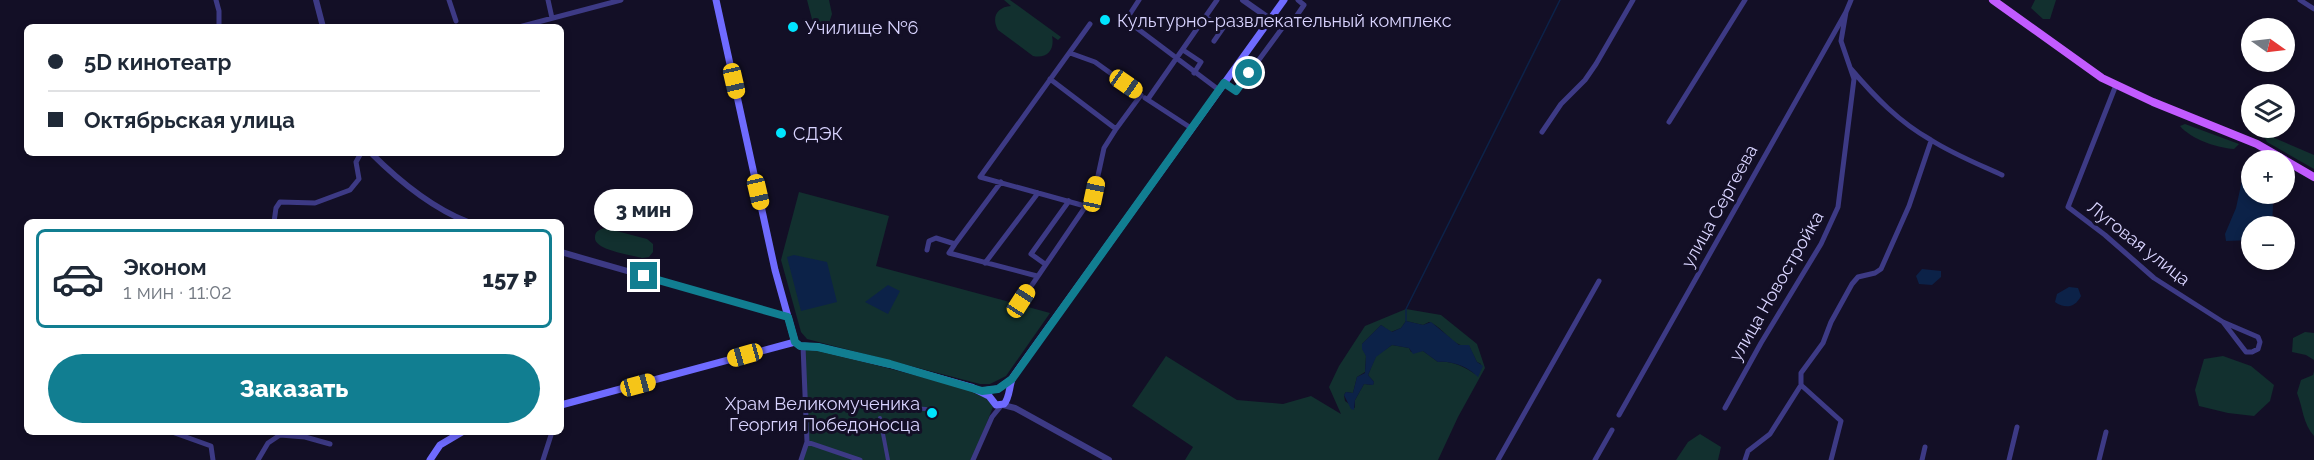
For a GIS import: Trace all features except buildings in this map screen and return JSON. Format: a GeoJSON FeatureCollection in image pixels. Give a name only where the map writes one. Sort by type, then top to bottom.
{"type":"FeatureCollection","features":[{"type":"Feature","properties":{"kind":"main road"},"geometry":{"type":"LineString","coordinates":[[716,0],[754,179],[795,342]]}},
{"type":"Feature","properties":{"kind":"main road"},"geometry":{"type":"LineString","coordinates":[[992,401],[992,394],[1012,379],[1284,0]]}},
{"type":"Feature","properties":{"kind":"main road"},"geometry":{"type":"LineString","coordinates":[[1993,0],[2077,62],[2116,85],[2257,144],[2314,177]]}},
{"type":"Feature","properties":{"kind":"main road"},"geometry":{"type":"LineString","coordinates":[[564,405],[795,342],[803,346],[818,347],[890,364],[982,391],[1003,389],[1008,395]]}},
{"type":"Feature","properties":{"kind":"main road"},"geometry":{"type":"LineString","coordinates":[[982,391],[992,401],[1003,405],[1007,402],[1012,379]]}},
{"type":"Feature","properties":{"kind":"main road"},"geometry":{"type":"LineString","coordinates":[[430,460],[440,445],[457,435]]}},
{"type":"Feature","properties":{"kind":"street"},"geometry":{"type":"LineString","coordinates":[[216,0],[219,24]]}},
{"type":"Feature","properties":{"kind":"street"},"geometry":{"type":"LineString","coordinates":[[316,0],[322,24]]}},
{"type":"Feature","properties":{"kind":"street"},"geometry":{"type":"LineString","coordinates":[[449,0],[456,21]]}},
{"type":"Feature","properties":{"kind":"street"},"geometry":{"type":"LineString","coordinates":[[548,0],[552,18]]}},
{"type":"Feature","properties":{"kind":"street"},"geometry":{"type":"LineString","coordinates":[[530,24],[621,0]]}},
{"type":"Feature","properties":{"kind":"street"},"geometry":{"type":"LineString","coordinates":[[1139,0],[1126,20],[1176,60],[1219,90]]}},
{"type":"Feature","properties":{"kind":"street"},"geometry":{"type":"LineString","coordinates":[[1148,99],[1217,0]]}},
{"type":"Feature","properties":{"kind":"street"},"geometry":{"type":"LineString","coordinates":[[1243,0],[1283,27]]}},
{"type":"Feature","properties":{"kind":"street"},"geometry":{"type":"LineString","coordinates":[[1224,83],[1236,91],[1283,27],[1291,24],[1304,5],[1298,0]]}},
{"type":"Feature","properties":{"kind":"street"},"geometry":{"type":"LineString","coordinates":[[1542,132],[1561,104],[1585,80],[1633,0]]}},
{"type":"Feature","properties":{"kind":"street"},"geometry":{"type":"LineString","coordinates":[[1669,122],[1745,0]]}},
{"type":"Feature","properties":{"kind":"street","name":"улица Новостройка"},"geometry":{"type":"LineString","coordinates":[[1725,408],[1821,244],[1838,207],[1854,79],[1841,41],[1846,12],[1851,0]]}},
{"type":"Feature","properties":{"kind":"street"},"geometry":{"type":"LineString","coordinates":[[2300,0],[2314,9]]}},
{"type":"Feature","properties":{"kind":"street","name":"улица Сергеева"},"geometry":{"type":"LineString","coordinates":[[1619,416],[1846,12]]}},
{"type":"Feature","properties":{"kind":"street"},"geometry":{"type":"LineString","coordinates":[[1205,16],[1223,28],[1214,41]]}},
{"type":"Feature","properties":{"kind":"street"},"geometry":{"type":"LineString","coordinates":[[1085,206],[980,177],[1090,24]]}},
{"type":"Feature","properties":{"kind":"street"},"geometry":{"type":"LineString","coordinates":[[1183,50],[1201,62],[1194,73]]}},
{"type":"Feature","properties":{"kind":"street"},"geometry":{"type":"LineString","coordinates":[[1070,53],[1095,62],[1191,129]]}},
{"type":"Feature","properties":{"kind":"street"},"geometry":{"type":"LineString","coordinates":[[1848,66],[1881,103],[1931,141],[2002,175]]}},
{"type":"Feature","properties":{"kind":"street"},"geometry":{"type":"LineString","coordinates":[[1050,79],[1116,129]]}},
{"type":"Feature","properties":{"kind":"street","name":"Луговая улица"},"geometry":{"type":"LineString","coordinates":[[2116,85],[2068,207],[2105,235],[2154,278],[2223,322],[2258,337],[2260,342],[2258,349],[2246,352],[2223,322]]}},
{"type":"Feature","properties":{"kind":"street"},"geometry":{"type":"LineString","coordinates":[[1021,301],[1085,206],[1097,195],[1104,148],[1142,95]]}},
{"type":"Feature","properties":{"kind":"street"},"geometry":{"type":"LineString","coordinates":[[1745,460],[1748,451],[1770,434],[1801,384],[1801,373],[1822,343],[1852,284],[1858,277],[1875,273],[1881,269],[1909,206],[1931,141]]}},
{"type":"Feature","properties":{"kind":"street"},"geometry":{"type":"LineString","coordinates":[[274,219],[276,208],[280,202],[310,204],[350,190],[359,179],[356,162],[359,156]]}},
{"type":"Feature","properties":{"kind":"street"},"geometry":{"type":"LineString","coordinates":[[375,156],[436,207],[460,219]]}},
{"type":"Feature","properties":{"kind":"street"},"geometry":{"type":"LineString","coordinates":[[1001,182],[949,253],[1037,276]]}},
{"type":"Feature","properties":{"kind":"street"},"geometry":{"type":"LineString","coordinates":[[985,262],[1038,193]]}},
{"type":"Feature","properties":{"kind":"street"},"geometry":{"type":"LineString","coordinates":[[1045,264],[1031,254],[1069,201]]}},
{"type":"Feature","properties":{"kind":"street"},"geometry":{"type":"LineString","coordinates":[[927,250],[929,241],[934,238],[955,244]]}},
{"type":"Feature","properties":{"kind":"street"},"geometry":{"type":"LineString","coordinates":[[564,253],[788,317]]}},
{"type":"Feature","properties":{"kind":"street"},"geometry":{"type":"LineString","coordinates":[[1498,460],[1599,281]]}},
{"type":"Feature","properties":{"kind":"street"},"geometry":{"type":"LineString","coordinates":[[801,460],[807,442],[803,346]]}},
{"type":"Feature","properties":{"kind":"street"},"geometry":{"type":"LineString","coordinates":[[1801,384],[1840,421],[1831,460]]}},
{"type":"Feature","properties":{"kind":"street"},"geometry":{"type":"LineString","coordinates":[[1008,395],[1015,408]]}},
{"type":"Feature","properties":{"kind":"street"},"geometry":{"type":"LineString","coordinates":[[992,401],[992,417]]}},
{"type":"Feature","properties":{"kind":"street"},"geometry":{"type":"LineString","coordinates":[[973,460],[992,417],[997,408],[1003,405],[1015,408],[1109,460]]}},
{"type":"Feature","properties":{"kind":"street"},"geometry":{"type":"LineString","coordinates":[[888,408],[926,409]]}},
{"type":"Feature","properties":{"kind":"street"},"geometry":{"type":"LineString","coordinates":[[880,418],[888,460]]}},
{"type":"Feature","properties":{"kind":"street"},"geometry":{"type":"LineString","coordinates":[[2009,460],[2017,427]]}},
{"type":"Feature","properties":{"kind":"street"},"geometry":{"type":"LineString","coordinates":[[1595,460],[1612,430]]}},
{"type":"Feature","properties":{"kind":"street"},"geometry":{"type":"LineString","coordinates":[[2099,460],[2106,432]]}},
{"type":"Feature","properties":{"kind":"street"},"geometry":{"type":"LineString","coordinates":[[180,435],[211,446],[213,460]]}},
{"type":"Feature","properties":{"kind":"street"},"geometry":{"type":"LineString","coordinates":[[258,460],[268,443],[280,435],[305,437],[330,444]]}},
{"type":"Feature","properties":{"kind":"street"},"geometry":{"type":"LineString","coordinates":[[543,460],[551,435]]}},
{"type":"Feature","properties":{"kind":"street"},"geometry":{"type":"LineString","coordinates":[[807,442],[860,460]]}},
{"type":"Feature","properties":{"kind":"street"},"geometry":{"type":"LineString","coordinates":[[1922,460],[1925,447]]}},
{"type":"Feature","properties":{"kind":"green space"},"geometry":{"type":"Polygon","coordinates":[[[807,0],[829,0],[832,14],[829,23],[820,26],[813,23],[807,0]]]}},
{"type":"Feature","properties":{"kind":"green space"},"geometry":{"type":"Polygon","coordinates":[[[1004,0],[1010,0],[1061,37],[1058,40],[1052,36],[1051,49],[1046,55],[1033,56],[998,30],[995,17],[1002,8],[1011,6],[1004,0]]]}},
{"type":"Feature","properties":{"kind":"green space"},"geometry":{"type":"Polygon","coordinates":[[[2035,0],[2056,0],[2050,19],[2043,19],[2031,8],[2035,0]]]}},
{"type":"Feature","properties":{"kind":"green space"},"geometry":{"type":"Polygon","coordinates":[[[2185,124],[2239,144],[2234,149],[2205,142],[2180,126],[2185,124]]]}},
{"type":"Feature","properties":{"kind":"green space"},"geometry":{"type":"Polygon","coordinates":[[[2265,138],[2274,138],[2314,155],[2314,169],[2295,158],[2295,150],[2281,150],[2267,142],[2265,138]]]}},
{"type":"Feature","properties":{"kind":"green space"},"geometry":{"type":"Polygon","coordinates":[[[799,192],[889,216],[876,266],[1050,313],[1006,376],[990,384],[980,384],[807,339],[801,332],[781,260],[799,192]]]}},
{"type":"Feature","properties":{"kind":"green space"},"geometry":{"type":"Polygon","coordinates":[[[605,228],[647,239],[653,244],[653,252],[649,257],[642,258],[606,249],[596,242],[595,237],[598,231],[605,228]]]}},
{"type":"Feature","properties":{"kind":"green space"},"geometry":{"type":"Polygon","coordinates":[[[1406,309],[1441,315],[1477,344],[1485,368],[1438,460],[1185,460],[1193,447],[1132,406],[1166,356],[1237,400],[1283,404],[1311,396],[1341,414],[1329,387],[1339,366],[1365,326],[1406,309]],[[1406,321],[1401,328],[1391,332],[1381,325],[1362,344],[1366,356],[1365,372],[1357,377],[1353,393],[1346,392],[1345,401],[1355,408],[1355,400],[1364,384],[1373,385],[1374,382],[1368,375],[1376,356],[1392,345],[1409,348],[1411,352],[1423,351],[1438,362],[1458,365],[1475,374],[1481,364],[1477,362],[1469,346],[1453,341],[1429,322],[1423,325],[1406,321]]]}},
{"type":"Feature","properties":{"kind":"green space"},"geometry":{"type":"Polygon","coordinates":[[[2305,332],[2314,333],[2314,360],[2306,355],[2292,352],[2293,338],[2305,332]]]}},
{"type":"Feature","properties":{"kind":"green space"},"geometry":{"type":"Polygon","coordinates":[[[803,346],[979,392],[992,402],[993,407],[972,460],[801,460],[807,442],[803,346]]]}},
{"type":"Feature","properties":{"kind":"green space"},"geometry":{"type":"Polygon","coordinates":[[[2223,356],[2251,366],[2274,385],[2270,401],[2254,416],[2199,406],[2195,390],[2204,359],[2223,356]]]}},
{"type":"Feature","properties":{"kind":"green space"},"geometry":{"type":"Polygon","coordinates":[[[2314,371],[2314,436],[2305,421],[2297,393],[2301,380],[2313,375],[2314,371]]]}},
{"type":"Feature","properties":{"kind":"green space"},"geometry":{"type":"Polygon","coordinates":[[[1700,434],[1721,447],[1718,460],[1676,460],[1688,442],[1700,434]]]}},
{"type":"Feature","properties":{"kind":"water"},"geometry":{"type":"Polygon","coordinates":[[[2241,185],[2241,204],[2273,204],[2272,216],[2241,216],[2241,240],[2226,241],[2225,234],[2236,208],[2241,185]]]}},
{"type":"Feature","properties":{"kind":"water"},"geometry":{"type":"Polygon","coordinates":[[[794,255],[827,262],[837,302],[801,311],[787,257],[794,255]]]}},
{"type":"Feature","properties":{"kind":"water"},"geometry":{"type":"Polygon","coordinates":[[[1922,269],[1941,271],[1941,277],[1932,285],[1919,284],[1916,276],[1922,269]]]}},
{"type":"Feature","properties":{"kind":"water"},"geometry":{"type":"Polygon","coordinates":[[[888,285],[900,291],[888,314],[865,302],[888,285]]]}},
{"type":"Feature","properties":{"kind":"water"},"geometry":{"type":"Polygon","coordinates":[[[2069,287],[2078,288],[2081,296],[2076,303],[2062,306],[2055,302],[2057,294],[2069,287]]]}},
{"type":"Feature","properties":{"kind":"water"},"geometry":{"type":"Polygon","coordinates":[[[1406,321],[1423,325],[1431,322],[1459,345],[1469,345],[1477,362],[1483,366],[1478,377],[1460,365],[1438,362],[1423,351],[1413,354],[1409,348],[1392,345],[1376,357],[1368,375],[1374,382],[1373,385],[1364,384],[1355,400],[1354,410],[1351,409],[1344,395],[1346,392],[1353,393],[1357,377],[1365,373],[1366,356],[1362,344],[1381,325],[1392,332],[1401,328],[1406,321]]]}},
{"type":"Feature","properties":{"kind":"waterway"},"geometry":{"type":"LineString","coordinates":[[1406,321],[1406,309],[1560,0]]}},
{"type":"Feature","properties":{"kind":"place","name":"Культурно-развлекательный комплекс"},"geometry":{"type":"Point","coordinates":[1105,20]}},
{"type":"Feature","properties":{"kind":"place","name":"Училище №6"},"geometry":{"type":"Point","coordinates":[793,27]}},
{"type":"Feature","properties":{"kind":"place","name":"СДЭК"},"geometry":{"type":"Point","coordinates":[781,133]}},
{"type":"Feature","properties":{"kind":"place","name":"Храм Великомученика Георгия Победоносца"},"geometry":{"type":"Point","coordinates":[932,413]}},
{"type":"Feature","properties":{"kind":"route"},"geometry":{"type":"LineString","coordinates":[[644,276],[788,317],[795,342],[800,346],[818,347],[890,364],[982,391],[996,390],[1012,379],[1224,83],[1236,91],[1249,73]]}}]}
